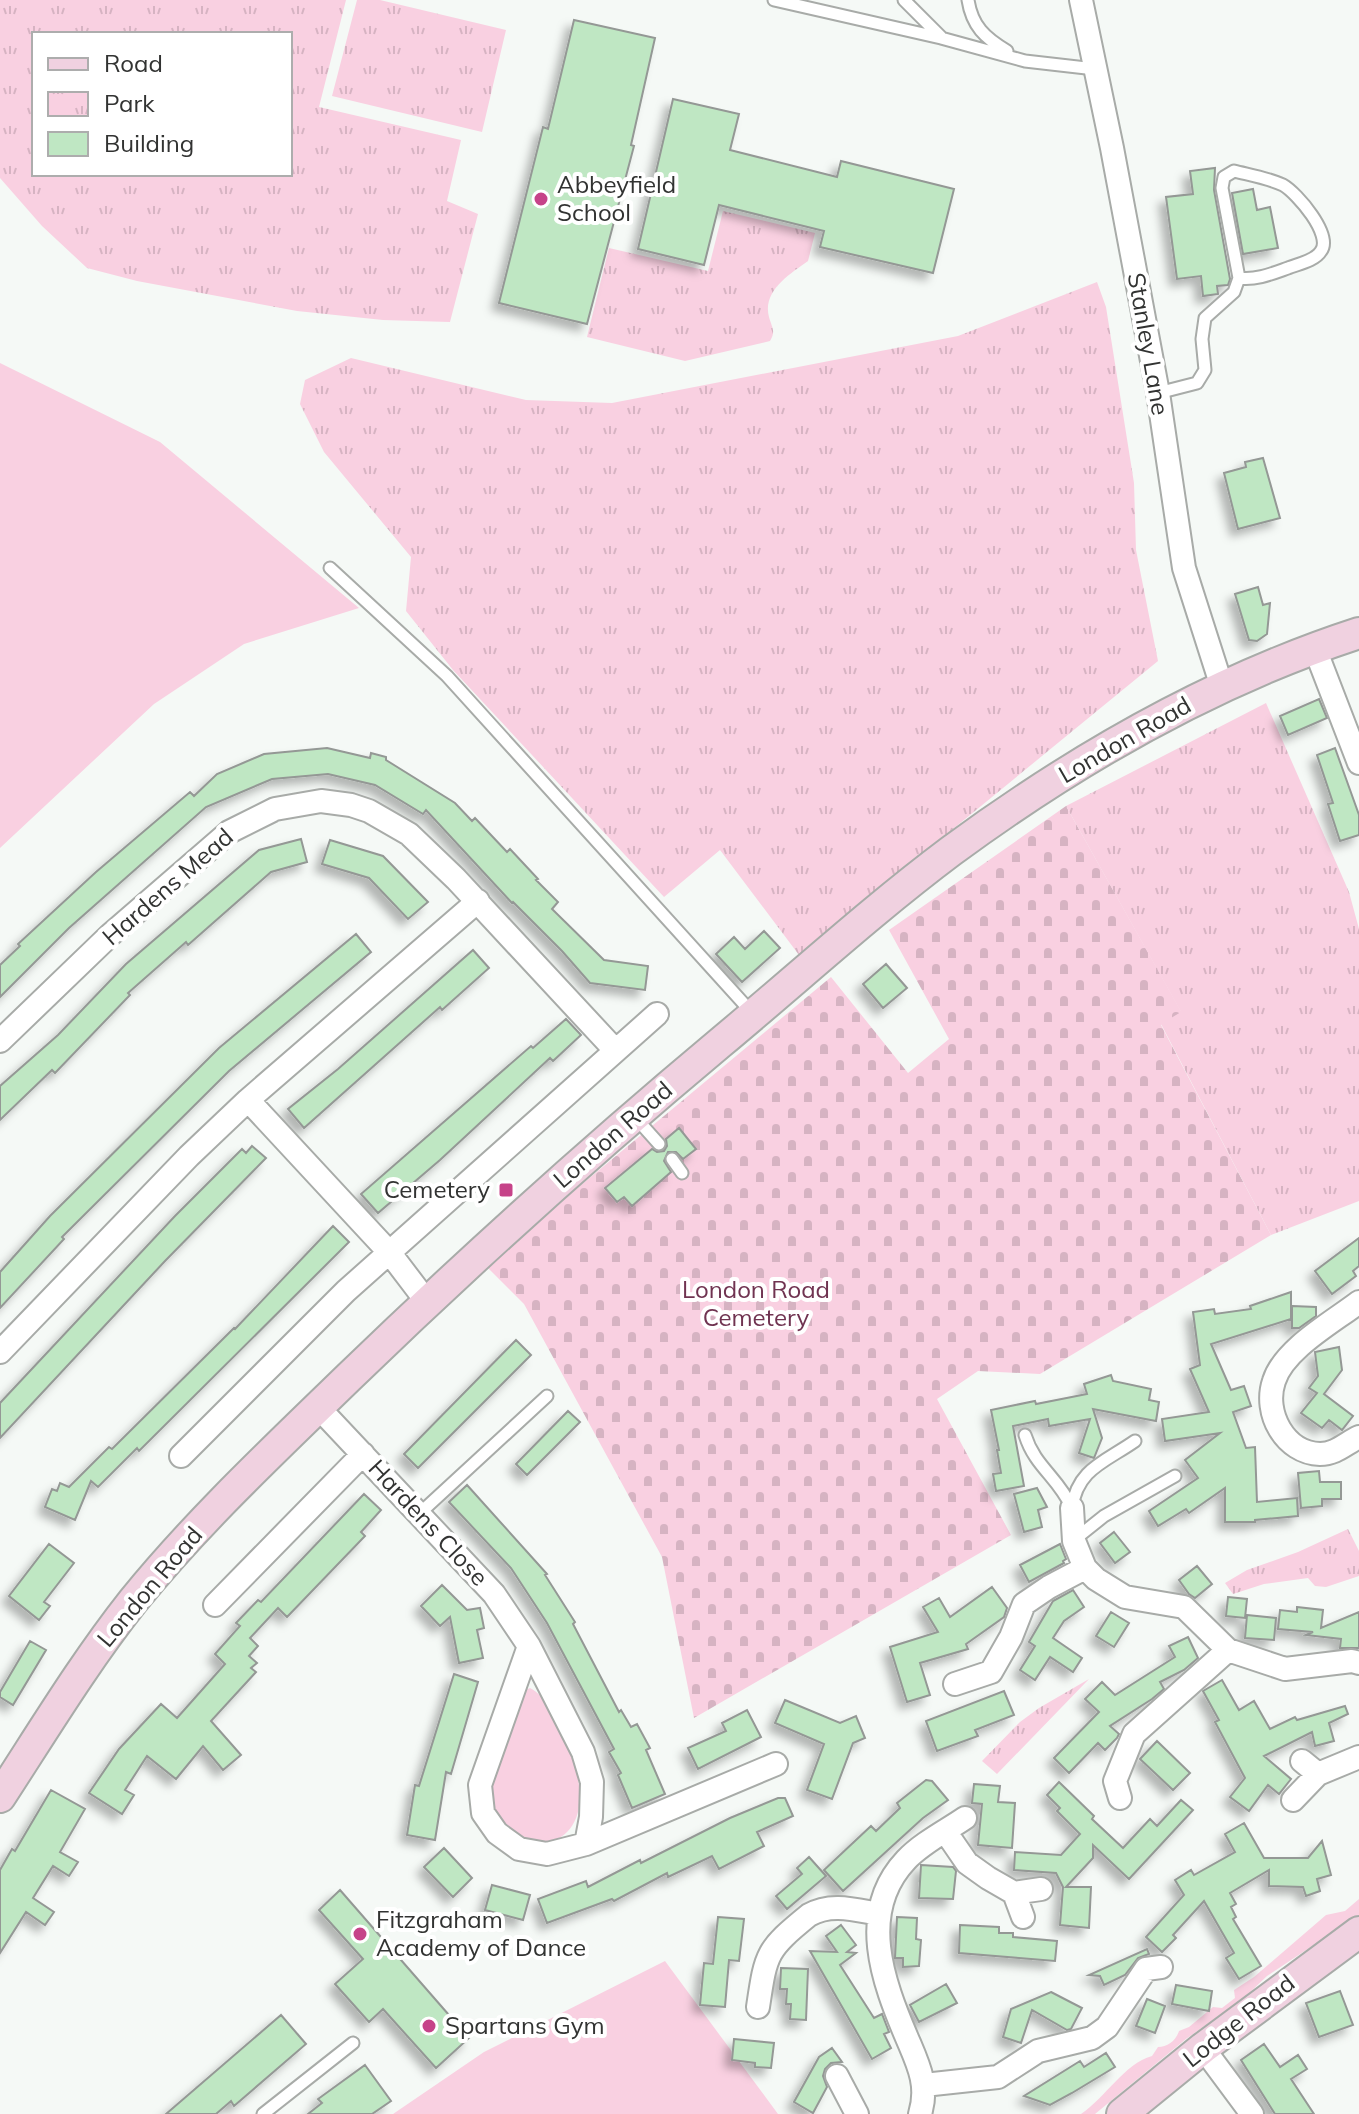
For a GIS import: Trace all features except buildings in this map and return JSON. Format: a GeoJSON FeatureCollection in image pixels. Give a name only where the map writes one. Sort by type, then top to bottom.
{"type":"FeatureCollection","features":[{"type":"Feature","properties":{"kind":"street","name":"Stanley Lane"},"geometry":{"type":"LineString","coordinates":[[1081,0],[1158,393],[1184,568],[1222,687]]}},
{"type":"Feature","properties":{"kind":"street","name":"London Road"},"geometry":{"type":"LineString","coordinates":[[0,1797],[74,1683],[132,1603],[202,1524],[427,1302],[634,1116],[938,862],[1011,809],[1077,766],[1179,707],[1359,633]]}},
{"type":"Feature","properties":{"kind":"street"},"geometry":{"type":"LineString","coordinates":[[1315,649],[1359,763]]}},
{"type":"Feature","properties":{"kind":"street","name":"Hardens Mead"},"geometry":{"type":"LineString","coordinates":[[0,1041],[172,879],[229,832],[275,809],[307,802],[335,802],[382,817],[418,842],[478,901],[615,1050]]}},
{"type":"Feature","properties":{"kind":"street"},"geometry":{"type":"LineString","coordinates":[[0,1352],[189,1156],[248,1100],[478,901]]}},
{"type":"Feature","properties":{"kind":"street"},"geometry":{"type":"LineString","coordinates":[[181,1456],[346,1291],[657,1014]]}},
{"type":"Feature","properties":{"kind":"street"},"geometry":{"type":"LineString","coordinates":[[248,1100],[389,1252],[427,1302]]}},
{"type":"Feature","properties":{"kind":"street"},"geometry":{"type":"LineString","coordinates":[[1359,1302],[1290,1355],[1273,1382],[1273,1413],[1282,1437],[1304,1450],[1321,1454],[1340,1450],[1359,1437]]}},
{"type":"Feature","properties":{"kind":"street","name":"Hardens Close"},"geometry":{"type":"LineString","coordinates":[[318,1407],[494,1594],[529,1646],[583,1752],[592,1782],[586,1844]]}},
{"type":"Feature","properties":{"kind":"street"},"geometry":{"type":"LineString","coordinates":[[215,1605],[363,1454]]}},
{"type":"Feature","properties":{"kind":"street"},"geometry":{"type":"LineString","coordinates":[[1072,1508],[1074,1541],[1085,1568],[1096,1579],[1125,1597],[1184,1607],[1228,1650],[1285,1669],[1352,1661],[1359,1663]]}},
{"type":"Feature","properties":{"kind":"street"},"geometry":{"type":"LineString","coordinates":[[955,1684],[991,1672],[1011,1637],[1024,1604],[1085,1568]]}},
{"type":"Feature","properties":{"kind":"street"},"geometry":{"type":"LineString","coordinates":[[529,1646],[480,1785],[483,1813],[497,1833],[519,1849],[547,1854],[586,1844],[776,1764]]}},
{"type":"Feature","properties":{"kind":"street"},"geometry":{"type":"LineString","coordinates":[[1120,1798],[1115,1781],[1134,1734],[1228,1650]]}},
{"type":"Feature","properties":{"kind":"street"},"geometry":{"type":"LineString","coordinates":[[1293,1800],[1310,1768],[1359,1757]]}},
{"type":"Feature","properties":{"kind":"street"},"geometry":{"type":"LineString","coordinates":[[920,2114],[924,2085],[885,1984],[878,1942],[879,1914],[890,1882],[898,1870],[917,1850],[965,1818]]}},
{"type":"Feature","properties":{"kind":"street"},"geometry":{"type":"LineString","coordinates":[[945,1831],[967,1863],[978,1872],[1014,1893],[1041,1889]]}},
{"type":"Feature","properties":{"kind":"street"},"geometry":{"type":"LineString","coordinates":[[1014,1893],[1023,1917]]}},
{"type":"Feature","properties":{"kind":"street"},"geometry":{"type":"LineString","coordinates":[[758,2007],[764,1966],[772,1948],[809,1915],[816,1910],[838,1907],[879,1914]]}},
{"type":"Feature","properties":{"kind":"street","name":"Lodge Road"},"geometry":{"type":"LineString","coordinates":[[1122,2114],[1203,2048],[1359,1932]]}},
{"type":"Feature","properties":{"kind":"street"},"geometry":{"type":"LineString","coordinates":[[924,2085],[998,2077],[1038,2051],[1092,2038],[1107,2027],[1149,1965]]}},
{"type":"Feature","properties":{"kind":"street"},"geometry":{"type":"LineString","coordinates":[[1203,2048],[1252,2114]]}},
{"type":"Feature","properties":{"kind":"street"},"geometry":{"type":"LineString","coordinates":[[837,2076],[857,2114]]}},
{"type":"Feature","properties":{"kind":"lane"},"geometry":{"type":"LineString","coordinates":[[774,0],[941,38],[1025,61],[1095,69]]}},
{"type":"Feature","properties":{"kind":"lane"},"geometry":{"type":"LineString","coordinates":[[904,0],[941,38]]}},
{"type":"Feature","properties":{"kind":"lane"},"geometry":{"type":"LineString","coordinates":[[968,0],[970,14],[982,35],[1025,61]]}},
{"type":"Feature","properties":{"kind":"lane"},"geometry":{"type":"LineString","coordinates":[[1158,393],[1197,383],[1205,370],[1202,339],[1205,318],[1234,292],[1239,278],[1222,188],[1224,177],[1234,171],[1283,185],[1296,195],[1323,231],[1325,241],[1321,252],[1312,258],[1252,279],[1239,278]]}},
{"type":"Feature","properties":{"kind":"lane"},"geometry":{"type":"LineString","coordinates":[[330,568],[447,676],[754,1015]]}},
{"type":"Feature","properties":{"kind":"lane"},"geometry":{"type":"LineString","coordinates":[[634,1116],[659,1144]]}},
{"type":"Feature","properties":{"kind":"lane"},"geometry":{"type":"LineString","coordinates":[[672,1159],[682,1173]]}},
{"type":"Feature","properties":{"kind":"lane"},"geometry":{"type":"LineString","coordinates":[[419,1514],[547,1396]]}},
{"type":"Feature","properties":{"kind":"lane"},"geometry":{"type":"LineString","coordinates":[[1025,1435],[1030,1453],[1064,1490],[1072,1508]]}},
{"type":"Feature","properties":{"kind":"lane"},"geometry":{"type":"LineString","coordinates":[[1072,1508],[1074,1492],[1080,1480],[1135,1441]]}},
{"type":"Feature","properties":{"kind":"lane"},"geometry":{"type":"LineString","coordinates":[[1074,1541],[1104,1516],[1175,1476]]}},
{"type":"Feature","properties":{"kind":"lane"},"geometry":{"type":"LineString","coordinates":[[263,2114],[353,2043]]}},
{"type":"Feature","properties":{"kind":"green space"},"geometry":{"type":"Polygon","coordinates":[[[0,0],[346,0],[319,107],[461,140],[447,201],[478,214],[450,322],[383,320],[297,311],[137,281],[87,268],[42,226],[0,178],[0,0]]]}},
{"type":"Feature","properties":{"kind":"green space"},"geometry":{"type":"Polygon","coordinates":[[[357,0],[380,0],[506,30],[482,132],[332,96],[357,0]]]}},
{"type":"Feature","properties":{"kind":"green space"},"geometry":{"type":"Polygon","coordinates":[[[723,211],[815,233],[808,261],[779,284],[770,299],[768,308],[773,332],[770,341],[685,361],[587,337],[609,248],[708,271],[723,211]]]}},
{"type":"Feature","properties":{"kind":"green space"},"geometry":{"type":"Polygon","coordinates":[[[1097,282],[1106,307],[1134,483],[1136,550],[1158,661],[799,955],[720,850],[664,897],[453,670],[406,611],[411,557],[324,452],[300,404],[305,380],[351,358],[526,400],[612,403],[958,336],[1097,282]]]}},
{"type":"Feature","properties":{"kind":"green space"},"geometry":{"type":"Polygon","coordinates":[[[0,363],[160,442],[359,608],[244,644],[154,704],[0,848],[0,363]]]}},
{"type":"Feature","properties":{"kind":"green space"},"geometry":{"type":"Polygon","coordinates":[[[1266,703],[1349,892],[1359,929],[1359,1201],[1271,1235],[1161,1024],[1181,1012],[1066,806],[1266,703]]]}},
{"type":"Feature","properties":{"kind":"green space","name":"London Road Cemetery"},"geometry":{"type":"Polygon","coordinates":[[[1066,806],[1182,1013],[1161,1025],[1271,1235],[1040,1374],[978,1371],[937,1399],[1011,1535],[694,1718],[662,1557],[524,1304],[485,1265],[831,977],[908,1073],[949,1039],[889,930],[1066,806]]]}},
{"type":"Feature","properties":{"kind":"green space"},"geometry":{"type":"Polygon","coordinates":[[[1348,1529],[1359,1551],[1359,1576],[1326,1587],[1315,1586],[1308,1578],[1264,1584],[1233,1594],[1225,1583],[1247,1570],[1298,1552],[1348,1529]]]}},
{"type":"Feature","properties":{"kind":"green space"},"geometry":{"type":"Polygon","coordinates":[[[1089,1679],[997,1774],[982,1761],[1020,1722],[1089,1679]]]}},
{"type":"Feature","properties":{"kind":"green space"},"geometry":{"type":"Polygon","coordinates":[[[530,1688],[541,1696],[561,1733],[577,1776],[579,1808],[569,1830],[552,1841],[532,1843],[512,1835],[497,1817],[489,1791],[521,1692],[530,1688]]]}},
{"type":"Feature","properties":{"kind":"green space"},"geometry":{"type":"Polygon","coordinates":[[[1359,1899],[1359,1915],[1267,1976],[1244,1998],[1186,2039],[1095,2114],[1081,2114],[1124,2073],[1152,2056],[1158,2047],[1171,2043],[1179,2031],[1189,2027],[1213,2007],[1222,2008],[1235,1998],[1234,1990],[1254,1977],[1326,1915],[1345,1911],[1359,1899]]]}},
{"type":"Feature","properties":{"kind":"green space"},"geometry":{"type":"Polygon","coordinates":[[[665,1961],[778,2114],[393,2114],[484,2052],[665,1961]]]}},
{"type":"Feature","properties":{"kind":"place","name":"Abbeyfield School"},"geometry":{"type":"Point","coordinates":[541,199]}},
{"type":"Feature","properties":{"kind":"place","name":"Cemetery"},"geometry":{"type":"Point","coordinates":[506,1190]}},
{"type":"Feature","properties":{"kind":"place","name":"Fitzgraham Academy of Dance"},"geometry":{"type":"Point","coordinates":[360,1934]}},
{"type":"Feature","properties":{"kind":"place","name":"Spartans Gym"},"geometry":{"type":"Point","coordinates":[429,2026]}}]}
